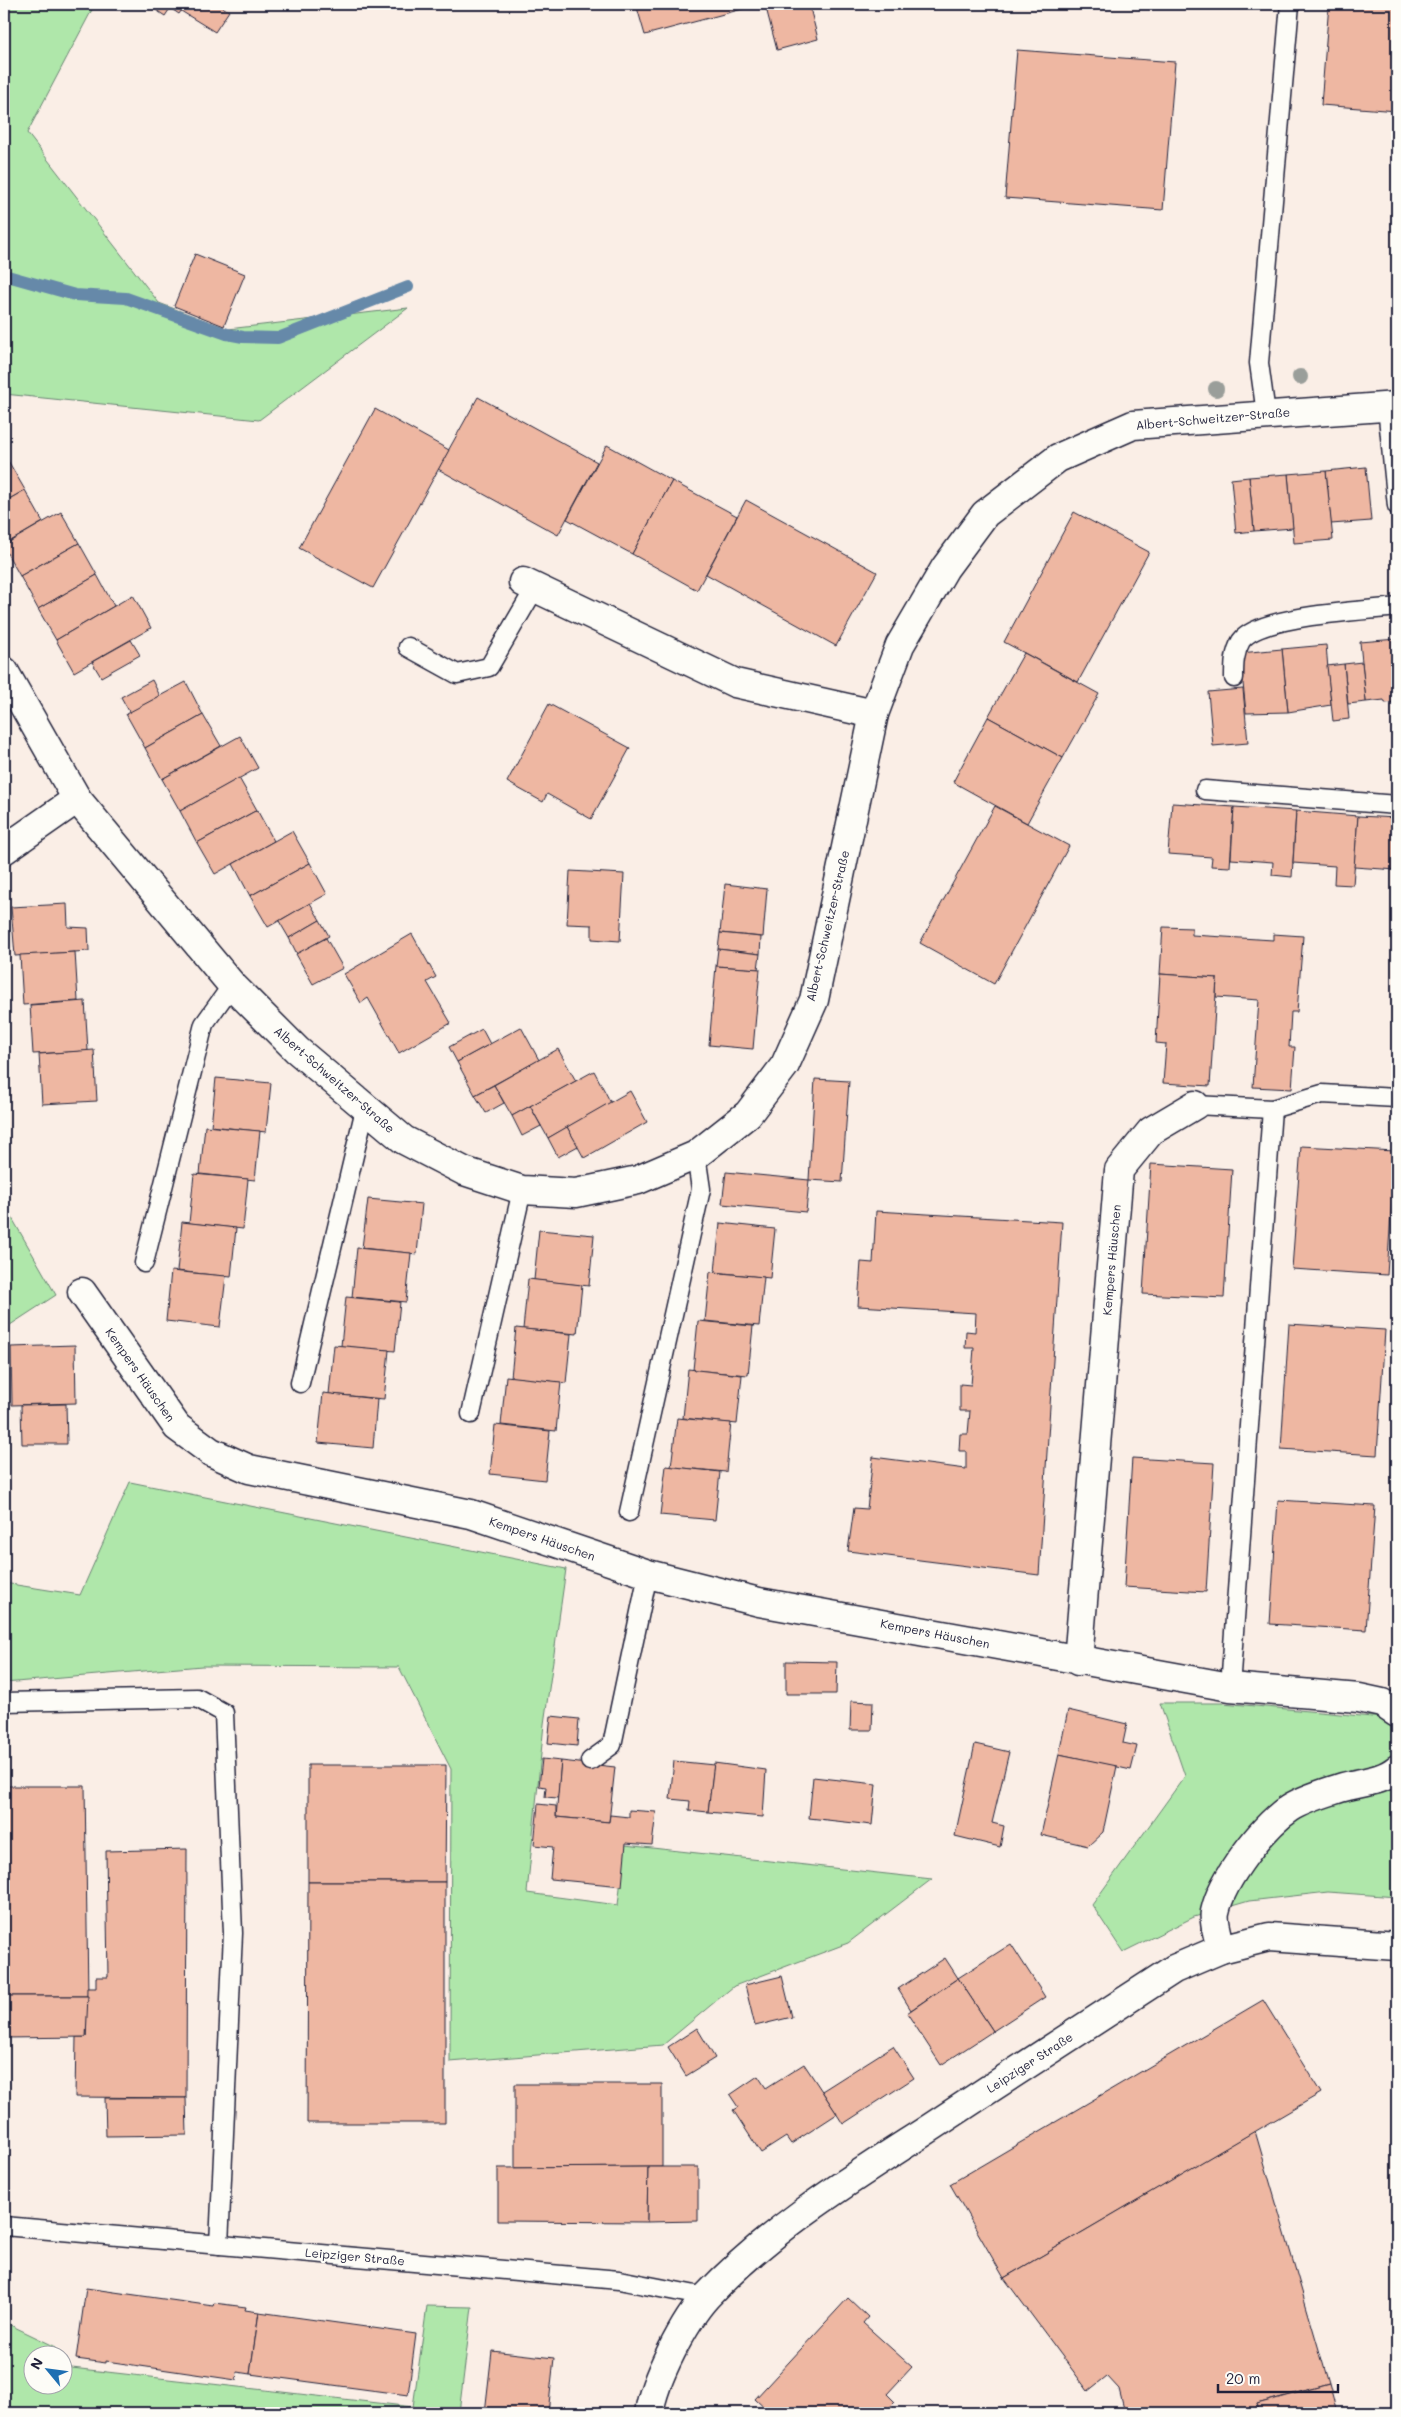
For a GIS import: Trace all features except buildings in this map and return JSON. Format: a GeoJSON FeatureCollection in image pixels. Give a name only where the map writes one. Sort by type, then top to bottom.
{"type":"FeatureCollection","features":[{"type":"Feature","properties":{"kind":"street","name":"Albert-Schweitzer-Straße"},"geometry":{"type":"LineString","coordinates":[[4,672],[77,799],[232,985],[297,1050],[404,1140],[455,1167],[522,1190],[576,1193],[638,1180],[696,1155],[748,1114],[785,1065],[814,1000],[874,714],[900,645],[945,568],[985,514],[1058,458],[1133,425],[1392,406]]}},
{"type":"Feature","properties":{"kind":"street"},"geometry":{"type":"LineString","coordinates":[[529,585],[735,683],[874,714]]}},
{"type":"Feature","properties":{"kind":"street"},"geometry":{"type":"LineString","coordinates":[[4,850],[77,799]]}},
{"type":"Feature","properties":{"kind":"street","name":"Kempers Häuschen"},"geometry":{"type":"LineString","coordinates":[[1078,1661],[1119,1170],[1151,1131],[1195,1105]]}},
{"type":"Feature","properties":{"kind":"street","name":"Kempers Häuschen"},"geometry":{"type":"LineString","coordinates":[[82,1292],[177,1427],[211,1452],[249,1469],[471,1514],[648,1574],[759,1602],[1230,1687],[1359,1698],[1382,1703],[1397,1714]]}},
{"type":"Feature","properties":{"kind":"street"},"geometry":{"type":"LineString","coordinates":[[1221,1949],[1215,1913],[1222,1894],[1240,1862],[1264,1830],[1292,1807],[1341,1788],[1389,1775],[1397,1769]]}},
{"type":"Feature","properties":{"kind":"street","name":"Leipziger Straße"},"geometry":{"type":"LineString","coordinates":[[649,2413],[650,2403],[671,2350],[706,2297],[757,2248],[822,2198],[1174,1968],[1221,1949],[1269,1937],[1397,1946]]}},
{"type":"Feature","properties":{"kind":"lane"},"geometry":{"type":"LineString","coordinates":[[1266,414],[1259,363],[1290,4]]}},
{"type":"Feature","properties":{"kind":"lane"},"geometry":{"type":"LineString","coordinates":[[1392,406],[1397,506]]}},
{"type":"Feature","properties":{"kind":"lane"},"geometry":{"type":"LineString","coordinates":[[408,647],[457,674],[489,667],[529,585]]}},
{"type":"Feature","properties":{"kind":"lane"},"geometry":{"type":"LineString","coordinates":[[1234,678],[1234,661],[1242,640],[1264,625],[1397,607]]}},
{"type":"Feature","properties":{"kind":"lane"},"geometry":{"type":"LineString","coordinates":[[1205,790],[1397,805]]}},
{"type":"Feature","properties":{"kind":"lane"},"geometry":{"type":"LineString","coordinates":[[144,1263],[204,1024],[232,985]]}},
{"type":"Feature","properties":{"kind":"lane"},"geometry":{"type":"LineString","coordinates":[[1195,1105],[1272,1109],[1322,1094],[1397,1098]]}},
{"type":"Feature","properties":{"kind":"lane"},"geometry":{"type":"LineString","coordinates":[[300,1383],[365,1109]]}},
{"type":"Feature","properties":{"kind":"lane"},"geometry":{"type":"LineString","coordinates":[[1230,1687],[1272,1109]]}},
{"type":"Feature","properties":{"kind":"lane"},"geometry":{"type":"LineString","coordinates":[[629,1512],[701,1189],[696,1155]]}},
{"type":"Feature","properties":{"kind":"lane"},"geometry":{"type":"LineString","coordinates":[[471,1414],[522,1190]]}},
{"type":"Feature","properties":{"kind":"lane"},"geometry":{"type":"LineString","coordinates":[[590,1761],[612,1745],[648,1574]]}},
{"type":"Feature","properties":{"kind":"lane"},"geometry":{"type":"LineString","coordinates":[[4,1702],[197,1698],[224,1713],[233,1933],[219,2245]]}},
{"type":"Feature","properties":{"kind":"lane","name":"Leipziger Straße"},"geometry":{"type":"LineString","coordinates":[[4,2226],[619,2280],[706,2297]]}},
{"type":"Feature","properties":{"kind":"green space"},"geometry":{"type":"Polygon","coordinates":[[[4,4],[95,4],[27,133],[159,303],[228,329],[408,308],[259,420],[4,394],[4,4]]]}},
{"type":"Feature","properties":{"kind":"green space"},"geometry":{"type":"Polygon","coordinates":[[[4,1204],[56,1295],[4,1329],[4,1204]]]}},
{"type":"Feature","properties":{"kind":"green space"},"geometry":{"type":"Polygon","coordinates":[[[130,1482],[566,1569],[544,1724],[527,1893],[618,1905],[625,1845],[932,1879],[848,1943],[734,1986],[663,2045],[450,2062],[451,1769],[399,1667],[202,1666],[4,1683],[4,1583],[80,1595],[130,1482]]]}},
{"type":"Feature","properties":{"kind":"green space"},"geometry":{"type":"Polygon","coordinates":[[[1160,1703],[1223,1703],[1372,1717],[1397,1716],[1397,1897],[1328,1892],[1249,1901],[1194,1917],[1123,1952],[1092,1905],[1185,1776],[1160,1703]]]}},
{"type":"Feature","properties":{"kind":"green space"},"geometry":{"type":"Polygon","coordinates":[[[427,2306],[472,2307],[459,2413],[4,2413],[4,2322],[50,2344],[22,2344],[22,2394],[72,2394],[72,2368],[413,2407],[427,2306]]]}},
{"type":"Feature","properties":{"kind":"waterway"},"geometry":{"type":"LineString","coordinates":[[4,275],[75,295],[126,298],[227,334],[243,337],[278,338],[408,287]]}}]}
